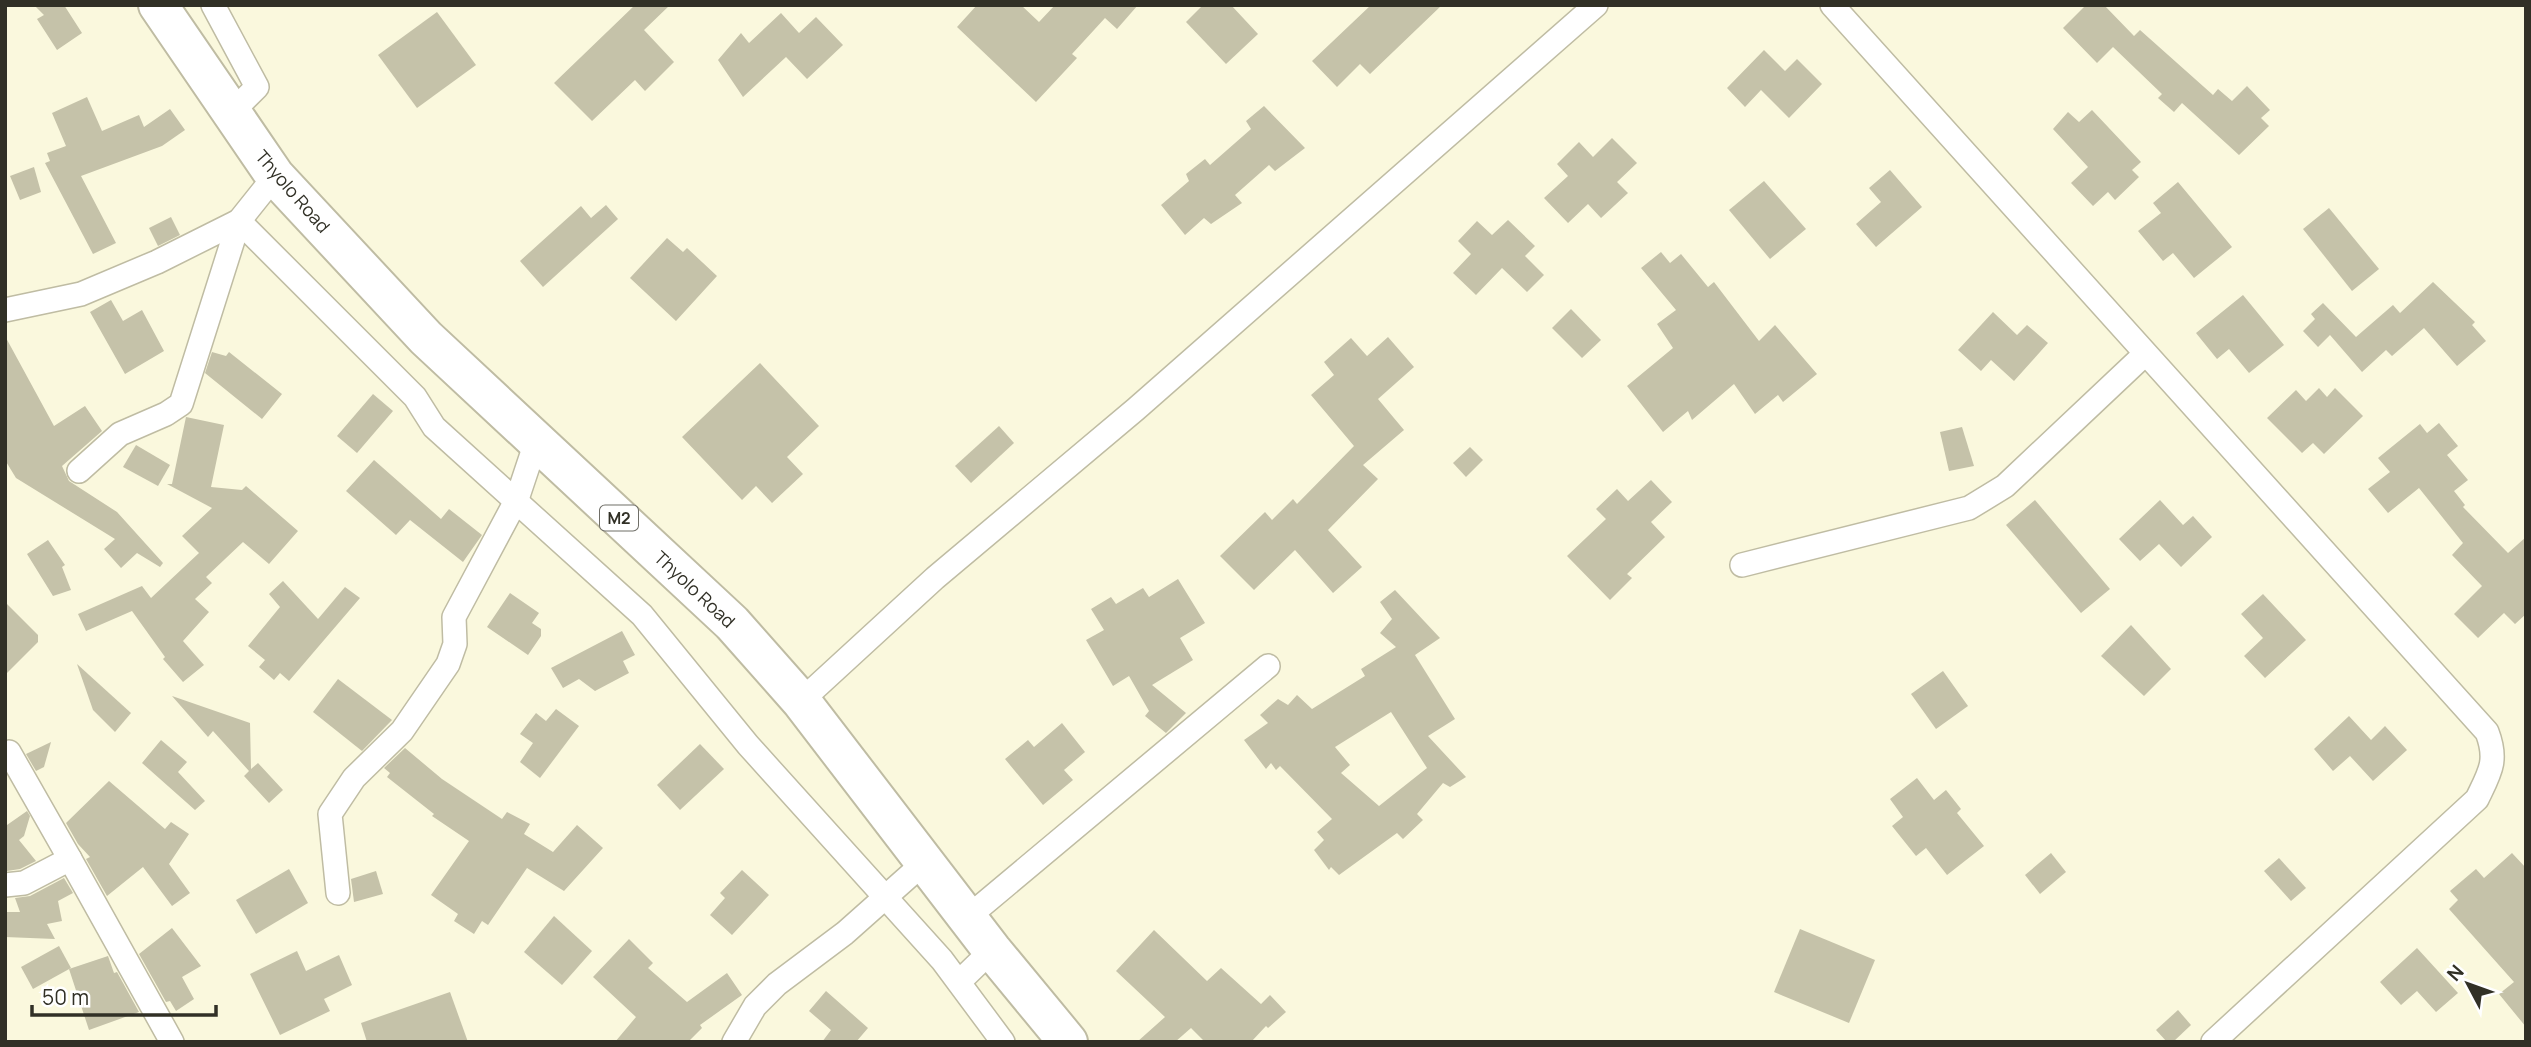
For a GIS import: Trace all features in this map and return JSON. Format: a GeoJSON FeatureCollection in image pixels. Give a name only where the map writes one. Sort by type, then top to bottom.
{"type":"FeatureCollection","features":[{"type":"Feature","properties":{"kind":"highway","name":"Thyolo Road"},"geometry":{"type":"LineString","coordinates":[[158,5],[275,176],[426,338],[732,623],[801,701],[992,950],[1068,1042]]}},
{"type":"Feature","properties":{"kind":"street"},"geometry":{"type":"LineString","coordinates":[[213,5],[257,87],[231,113]]}},
{"type":"Feature","properties":{"kind":"street"},"geometry":{"type":"LineString","coordinates":[[801,701],[935,579],[1146,400],[1596,5]]}},
{"type":"Feature","properties":{"kind":"street"},"geometry":{"type":"LineString","coordinates":[[1832,5],[2487,732],[2494,750],[2492,768],[2477,799],[2213,1042]]}},
{"type":"Feature","properties":{"kind":"street"},"geometry":{"type":"LineString","coordinates":[[79,471],[120,433],[166,414],[181,404],[239,221],[275,176]]}},
{"type":"Feature","properties":{"kind":"street"},"geometry":{"type":"LineString","coordinates":[[5,310],[80,294],[157,262],[239,221]]}},
{"type":"Feature","properties":{"kind":"street"},"geometry":{"type":"LineString","coordinates":[[239,221],[415,397],[434,427],[517,499],[642,615],[748,745],[886,896],[959,982],[1003,1042]]}},
{"type":"Feature","properties":{"kind":"street"},"geometry":{"type":"LineString","coordinates":[[1742,565],[1969,508],[2005,486],[2145,355]]}},
{"type":"Feature","properties":{"kind":"street"},"geometry":{"type":"LineString","coordinates":[[338,893],[330,814],[332,806],[354,778],[402,731],[448,664],[455,644],[454,617],[517,499],[536,442]]}},
{"type":"Feature","properties":{"kind":"street"},"geometry":{"type":"LineString","coordinates":[[968,917],[1268,666]]}},
{"type":"Feature","properties":{"kind":"street"},"geometry":{"type":"LineString","coordinates":[[9,752],[172,1042]]}},
{"type":"Feature","properties":{"kind":"street"},"geometry":{"type":"LineString","coordinates":[[5,886],[24,883],[70,859]]}},
{"type":"Feature","properties":{"kind":"street"},"geometry":{"type":"LineString","coordinates":[[734,1042],[755,1006],[777,984],[845,933],[926,861]]}},
{"type":"Feature","properties":{"kind":"street"},"geometry":{"type":"LineString","coordinates":[[959,982],[992,950]]}},
{"type":"Feature","properties":{"kind":"building"},"geometry":{"type":"Polygon","coordinates":[[[34,5],[64,5],[82,33],[57,50],[37,19],[44,15],[34,5]]]}},
{"type":"Feature","properties":{"kind":"building"},"geometry":{"type":"Polygon","coordinates":[[[635,5],[670,5],[644,30],[674,62],[645,91],[635,80],[592,121],[554,83],[635,5]]]}},
{"type":"Feature","properties":{"kind":"building"},"geometry":{"type":"Polygon","coordinates":[[[977,5],[1021,5],[1039,22],[1055,5],[1138,5],[1117,29],[1105,18],[1072,54],[1077,58],[1036,102],[957,27],[977,5]]]}},
{"type":"Feature","properties":{"kind":"building"},"geometry":{"type":"Polygon","coordinates":[[[1203,5],[1231,5],[1258,34],[1226,64],[1186,22],[1203,5]]]}},
{"type":"Feature","properties":{"kind":"building"},"geometry":{"type":"Polygon","coordinates":[[[1371,5],[1442,5],[1370,74],[1360,64],[1337,87],[1312,61],[1371,5]]]}},
{"type":"Feature","properties":{"kind":"building"},"geometry":{"type":"Polygon","coordinates":[[[2086,5],[2104,5],[2134,36],[2140,30],[2213,95],[2218,89],[2232,101],[2247,86],[2270,110],[2261,118],[2269,126],[2239,155],[2182,103],[2174,112],[2158,98],[2162,94],[2113,47],[2097,63],[2063,28],[2086,5]]]}},
{"type":"Feature","properties":{"kind":"building"},"geometry":{"type":"Polygon","coordinates":[[[437,12],[476,65],[417,108],[378,55],[437,12]]]}},
{"type":"Feature","properties":{"kind":"building"},"geometry":{"type":"Polygon","coordinates":[[[781,13],[799,33],[816,17],[843,45],[807,79],[786,57],[743,97],[718,60],[741,33],[749,43],[781,13]]]}},
{"type":"Feature","properties":{"kind":"building"},"geometry":{"type":"Polygon","coordinates":[[[1764,50],[1785,71],[1797,59],[1822,84],[1789,118],[1761,90],[1745,107],[1727,88],[1764,50]]]}},
{"type":"Feature","properties":{"kind":"building"},"geometry":{"type":"Polygon","coordinates":[[[87,97],[102,131],[139,115],[144,127],[170,109],[185,130],[162,146],[81,176],[116,243],[93,254],[45,163],[50,161],[47,153],[66,146],[52,113],[87,97]]]}},
{"type":"Feature","properties":{"kind":"building"},"geometry":{"type":"Polygon","coordinates":[[[1264,106],[1305,148],[1275,171],[1269,165],[1235,195],[1242,203],[1211,224],[1204,218],[1185,235],[1161,205],[1189,181],[1186,174],[1205,159],[1210,165],[1251,129],[1246,121],[1264,106]]]}},
{"type":"Feature","properties":{"kind":"building"},"geometry":{"type":"Polygon","coordinates":[[[2092,110],[2141,162],[2132,170],[2139,177],[2115,200],[2108,192],[2093,206],[2071,183],[2088,167],[2053,129],[2068,112],[2079,122],[2092,110]]]}},
{"type":"Feature","properties":{"kind":"building"},"geometry":{"type":"Polygon","coordinates":[[[1612,138],[1637,163],[1617,182],[1628,193],[1601,218],[1588,204],[1568,223],[1544,198],[1568,176],[1557,164],[1579,142],[1593,157],[1612,138]]]}},
{"type":"Feature","properties":{"kind":"building"},"geometry":{"type":"Polygon","coordinates":[[[34,167],[41,192],[20,200],[10,176],[34,167]]]}},
{"type":"Feature","properties":{"kind":"building"},"geometry":{"type":"Polygon","coordinates":[[[1890,170],[1922,207],[1876,247],[1856,224],[1881,202],[1869,188],[1890,170]]]}},
{"type":"Feature","properties":{"kind":"building"},"geometry":{"type":"Polygon","coordinates":[[[1764,181],[1806,229],[1770,259],[1729,210],[1764,181]]]}},
{"type":"Feature","properties":{"kind":"building"},"geometry":{"type":"Polygon","coordinates":[[[2178,182],[2232,247],[2194,278],[2173,253],[2163,261],[2138,231],[2161,213],[2153,203],[2178,182]]]}},
{"type":"Feature","properties":{"kind":"building"},"geometry":{"type":"Polygon","coordinates":[[[606,205],[618,219],[543,287],[520,261],[581,206],[591,218],[606,205]]]}},
{"type":"Feature","properties":{"kind":"building"},"geometry":{"type":"Polygon","coordinates":[[[2329,208],[2379,269],[2352,291],[2303,229],[2329,208]]]}},
{"type":"Feature","properties":{"kind":"building"},"geometry":{"type":"Polygon","coordinates":[[[171,217],[180,235],[158,246],[149,228],[171,217]]]}},
{"type":"Feature","properties":{"kind":"building"},"geometry":{"type":"Polygon","coordinates":[[[1508,220],[1535,246],[1525,256],[1544,275],[1527,292],[1502,268],[1476,295],[1453,273],[1471,254],[1458,241],[1477,221],[1492,235],[1508,220]]]}},
{"type":"Feature","properties":{"kind":"building"},"geometry":{"type":"Polygon","coordinates":[[[667,238],[683,252],[687,248],[717,276],[676,321],[630,278],[667,238]]]}},
{"type":"Feature","properties":{"kind":"building"},"geometry":{"type":"Polygon","coordinates":[[[1661,252],[1670,263],[1681,254],[1708,287],[1714,282],[1759,341],[1775,325],[1817,374],[1783,402],[1778,395],[1755,414],[1734,384],[1692,420],[1688,411],[1663,432],[1627,386],[1673,348],[1657,324],[1676,310],[1641,268],[1661,252]]]}},
{"type":"Feature","properties":{"kind":"building"},"geometry":{"type":"Polygon","coordinates":[[[2433,282],[2475,322],[2472,325],[2486,341],[2457,366],[2424,328],[2392,356],[2386,350],[2362,372],[2330,335],[2318,347],[2303,331],[2315,319],[2311,314],[2323,303],[2356,337],[2393,305],[2400,313],[2433,282]]]}},
{"type":"Feature","properties":{"kind":"building"},"geometry":{"type":"Polygon","coordinates":[[[2243,295],[2284,345],[2249,373],[2229,349],[2217,359],[2196,333],[2243,295]]]}},
{"type":"Feature","properties":{"kind":"building"},"geometry":{"type":"Polygon","coordinates":[[[111,300],[123,321],[142,310],[164,351],[125,374],[90,312],[111,300]]]}},
{"type":"Feature","properties":{"kind":"building"},"geometry":{"type":"Polygon","coordinates":[[[1571,309],[1601,340],[1582,358],[1552,328],[1571,309]]]}},
{"type":"Feature","properties":{"kind":"building"},"geometry":{"type":"Polygon","coordinates":[[[1993,312],[2017,335],[2027,325],[2048,343],[2014,381],[1991,360],[1981,371],[1958,350],[1993,312]]]}},
{"type":"Feature","properties":{"kind":"building"},"geometry":{"type":"Polygon","coordinates":[[[5,336],[54,426],[85,406],[102,431],[62,466],[69,481],[117,512],[163,563],[160,567],[137,553],[121,568],[104,549],[115,539],[16,478],[5,460],[5,336]]]}},
{"type":"Feature","properties":{"kind":"building"},"geometry":{"type":"Polygon","coordinates":[[[1388,337],[1414,367],[1378,399],[1404,430],[1363,465],[1378,479],[1328,530],[1362,567],[1333,593],[1295,550],[1254,590],[1220,556],[1265,512],[1272,520],[1293,499],[1297,504],[1354,446],[1311,395],[1334,375],[1324,362],[1351,338],[1367,356],[1388,337]]]}},
{"type":"Feature","properties":{"kind":"building"},"geometry":{"type":"Polygon","coordinates":[[[212,352],[226,356],[229,352],[282,394],[262,419],[205,373],[212,352]]]}},
{"type":"Feature","properties":{"kind":"building"},"geometry":{"type":"Polygon","coordinates":[[[760,363],[819,426],[787,457],[803,474],[772,503],[756,486],[742,500],[682,437],[760,363]]]}},
{"type":"Feature","properties":{"kind":"building"},"geometry":{"type":"Polygon","coordinates":[[[2319,388],[2327,397],[2335,388],[2363,416],[2324,454],[2313,443],[2302,453],[2267,418],[2296,390],[2306,401],[2319,388]]]}},
{"type":"Feature","properties":{"kind":"building"},"geometry":{"type":"Polygon","coordinates":[[[373,394],[393,411],[357,453],[337,436],[373,394]]]}},
{"type":"Feature","properties":{"kind":"building"},"geometry":{"type":"Polygon","coordinates":[[[186,417],[224,425],[211,487],[242,490],[246,486],[298,531],[269,564],[243,542],[206,577],[212,583],[195,599],[209,612],[183,641],[204,665],[183,682],[163,659],[165,657],[132,611],[86,631],[78,614],[142,586],[151,598],[199,553],[182,536],[212,508],[167,484],[172,484],[186,417]]]}},
{"type":"Feature","properties":{"kind":"building"},"geometry":{"type":"Polygon","coordinates":[[[2439,423],[2458,446],[2447,455],[2468,480],[2454,491],[2465,505],[2463,507],[2508,553],[2526,537],[2526,614],[2515,624],[2504,613],[2478,638],[2454,614],[2482,586],[2452,555],[2463,543],[2419,488],[2388,513],[2368,489],[2390,472],[2378,458],[2420,424],[2427,433],[2439,423]]]}},
{"type":"Feature","properties":{"kind":"building"},"geometry":{"type":"Polygon","coordinates":[[[999,426],[1014,443],[971,483],[955,466],[999,426]]]}},
{"type":"Feature","properties":{"kind":"building"},"geometry":{"type":"Polygon","coordinates":[[[1962,427],[1974,466],[1949,471],[1940,432],[1962,427]]]}},
{"type":"Feature","properties":{"kind":"building"},"geometry":{"type":"Polygon","coordinates":[[[136,445],[170,465],[158,486],[123,467],[136,445]]]}},
{"type":"Feature","properties":{"kind":"building"},"geometry":{"type":"Polygon","coordinates":[[[1470,447],[1483,460],[1466,477],[1453,463],[1470,447]]]}},
{"type":"Feature","properties":{"kind":"building"},"geometry":{"type":"Polygon","coordinates":[[[374,460],[441,519],[449,509],[482,535],[463,562],[410,520],[396,535],[346,491],[374,460]]]}},
{"type":"Feature","properties":{"kind":"building"},"geometry":{"type":"Polygon","coordinates":[[[1651,480],[1672,502],[1651,522],[1665,537],[1627,574],[1632,578],[1610,600],[1567,556],[1606,519],[1596,509],[1617,489],[1628,501],[1651,480]]]}},
{"type":"Feature","properties":{"kind":"building"},"geometry":{"type":"Polygon","coordinates":[[[2035,500],[2110,589],[2081,613],[2006,525],[2035,500]]]}},
{"type":"Feature","properties":{"kind":"building"},"geometry":{"type":"Polygon","coordinates":[[[2160,500],[2183,525],[2193,516],[2212,537],[2181,567],[2159,544],[2140,561],[2119,539],[2160,500]]]}},
{"type":"Feature","properties":{"kind":"building"},"geometry":{"type":"Polygon","coordinates":[[[48,540],[65,565],[62,567],[71,590],[53,596],[27,554],[48,540]]]}},
{"type":"Feature","properties":{"kind":"building"},"geometry":{"type":"Polygon","coordinates":[[[1178,579],[1205,623],[1180,638],[1193,660],[1152,685],[1186,713],[1166,733],[1145,716],[1149,711],[1129,676],[1113,686],[1086,640],[1104,630],[1091,609],[1111,597],[1116,604],[1143,588],[1149,597],[1178,579]]]}},
{"type":"Feature","properties":{"kind":"building"},"geometry":{"type":"Polygon","coordinates":[[[283,581],[318,619],[345,587],[360,598],[289,681],[280,673],[274,680],[259,667],[265,660],[248,646],[280,607],[269,594],[283,581]]]}},
{"type":"Feature","properties":{"kind":"building"},"geometry":{"type":"Polygon","coordinates":[[[1395,590],[1440,638],[1415,655],[1455,719],[1428,736],[1466,777],[1450,787],[1443,783],[1417,814],[1423,820],[1403,839],[1397,833],[1339,875],[1331,867],[1329,870],[1314,850],[1324,840],[1317,832],[1332,819],[1280,766],[1276,770],[1271,763],[1266,769],[1244,740],[1268,723],[1260,715],[1278,699],[1288,705],[1297,695],[1312,709],[1365,676],[1361,669],[1396,647],[1380,633],[1392,619],[1380,602],[1395,590]],[[1391,712],[1335,747],[1350,765],[1341,773],[1379,806],[1427,768],[1391,712]]]}},
{"type":"Feature","properties":{"kind":"building"},"geometry":{"type":"Polygon","coordinates":[[[510,593],[539,613],[532,623],[541,629],[541,636],[528,655],[487,627],[510,593]]]}},
{"type":"Feature","properties":{"kind":"building"},"geometry":{"type":"Polygon","coordinates":[[[2263,594],[2306,640],[2265,678],[2244,656],[2263,638],[2241,614],[2263,594]]]}},
{"type":"Feature","properties":{"kind":"building"},"geometry":{"type":"Polygon","coordinates":[[[5,602],[38,635],[38,642],[5,675],[5,602]]]}},
{"type":"Feature","properties":{"kind":"building"},"geometry":{"type":"Polygon","coordinates":[[[2131,625],[2171,669],[2144,696],[2101,656],[2131,625]]]}},
{"type":"Feature","properties":{"kind":"building"},"geometry":{"type":"Polygon","coordinates":[[[622,631],[635,655],[623,661],[629,673],[595,691],[579,679],[563,688],[551,668],[622,631]]]}},
{"type":"Feature","properties":{"kind":"building"},"geometry":{"type":"Polygon","coordinates":[[[77,664],[131,713],[115,732],[93,710],[77,664]]]}},
{"type":"Feature","properties":{"kind":"building"},"geometry":{"type":"Polygon","coordinates":[[[1943,671],[1968,706],[1936,729],[1911,694],[1943,671]]]}},
{"type":"Feature","properties":{"kind":"building"},"geometry":{"type":"Polygon","coordinates":[[[338,679],[392,720],[362,751],[313,712],[338,679]]]}},
{"type":"Feature","properties":{"kind":"building"},"geometry":{"type":"Polygon","coordinates":[[[172,696],[250,723],[251,769],[258,763],[283,790],[269,803],[244,776],[249,771],[213,731],[208,737],[172,696]]]}},
{"type":"Feature","properties":{"kind":"building"},"geometry":{"type":"Polygon","coordinates":[[[556,709],[579,726],[540,778],[520,762],[533,743],[520,734],[536,713],[546,721],[556,709]]]}},
{"type":"Feature","properties":{"kind":"building"},"geometry":{"type":"Polygon","coordinates":[[[2349,716],[2371,740],[2385,726],[2407,750],[2373,781],[2350,756],[2333,771],[2314,749],[2349,716]]]}},
{"type":"Feature","properties":{"kind":"building"},"geometry":{"type":"Polygon","coordinates":[[[1062,723],[1085,752],[1064,770],[1073,780],[1043,805],[1005,759],[1028,740],[1034,747],[1062,723]]]}},
{"type":"Feature","properties":{"kind":"building"},"geometry":{"type":"Polygon","coordinates":[[[161,740],[187,762],[178,772],[205,801],[195,810],[142,763],[161,740]]]}},
{"type":"Feature","properties":{"kind":"building"},"geometry":{"type":"Polygon","coordinates":[[[51,742],[44,767],[36,771],[26,754],[51,742]]]}},
{"type":"Feature","properties":{"kind":"building"},"geometry":{"type":"Polygon","coordinates":[[[700,744],[724,769],[680,810],[657,785],[700,744]]]}},
{"type":"Feature","properties":{"kind":"building"},"geometry":{"type":"Polygon","coordinates":[[[405,748],[442,779],[502,819],[507,812],[530,824],[524,834],[553,852],[577,825],[603,848],[564,891],[527,868],[488,925],[482,921],[474,934],[454,921],[458,914],[431,895],[469,841],[432,816],[434,814],[387,777],[390,773],[384,768],[405,748]]]}},
{"type":"Feature","properties":{"kind":"building"},"geometry":{"type":"Polygon","coordinates":[[[1917,778],[1934,800],[1946,790],[1961,809],[1957,813],[1984,846],[1947,875],[1926,848],[1916,856],[1892,826],[1903,817],[1890,799],[1917,778]]]}},
{"type":"Feature","properties":{"kind":"building"},"geometry":{"type":"Polygon","coordinates":[[[109,781],[165,829],[171,822],[189,834],[169,864],[190,893],[172,906],[143,867],[107,896],[86,859],[90,857],[78,844],[66,823],[109,781]]]}},
{"type":"Feature","properties":{"kind":"building"},"geometry":{"type":"Polygon","coordinates":[[[27,811],[30,816],[24,836],[19,840],[36,861],[20,869],[7,871],[5,822],[7,825],[27,811]]]}},
{"type":"Feature","properties":{"kind":"building"},"geometry":{"type":"Polygon","coordinates":[[[2051,853],[2066,872],[2040,894],[2025,875],[2051,853]]]}},
{"type":"Feature","properties":{"kind":"building"},"geometry":{"type":"Polygon","coordinates":[[[2512,853],[2526,868],[2526,1027],[2499,994],[2514,982],[2449,909],[2458,900],[2450,891],[2476,869],[2484,878],[2512,853]]]}},
{"type":"Feature","properties":{"kind":"building"},"geometry":{"type":"Polygon","coordinates":[[[2279,858],[2306,888],[2291,901],[2264,871],[2279,858]]]}},
{"type":"Feature","properties":{"kind":"building"},"geometry":{"type":"Polygon","coordinates":[[[289,869],[308,903],[256,934],[236,900],[289,869]]]}},
{"type":"Feature","properties":{"kind":"building"},"geometry":{"type":"Polygon","coordinates":[[[742,870],[769,895],[732,935],[710,915],[725,898],[720,893],[742,870]]]}},
{"type":"Feature","properties":{"kind":"building"},"geometry":{"type":"Polygon","coordinates":[[[376,871],[383,894],[354,902],[351,879],[376,871]]]}},
{"type":"Feature","properties":{"kind":"building"},"geometry":{"type":"Polygon","coordinates":[[[64,878],[73,893],[58,901],[62,921],[47,924],[55,939],[5,937],[5,912],[20,912],[15,898],[30,896],[64,878]]]}},
{"type":"Feature","properties":{"kind":"building"},"geometry":{"type":"Polygon","coordinates":[[[554,916],[592,951],[562,985],[524,952],[554,916]]]}},
{"type":"Feature","properties":{"kind":"building"},"geometry":{"type":"Polygon","coordinates":[[[172,928],[201,966],[182,977],[194,999],[176,1011],[170,1001],[166,1002],[139,954],[172,928]]]}},
{"type":"Feature","properties":{"kind":"building"},"geometry":{"type":"Polygon","coordinates":[[[1800,929],[1875,960],[1849,1023],[1774,992],[1800,929]]]}},
{"type":"Feature","properties":{"kind":"building"},"geometry":{"type":"Polygon","coordinates":[[[1154,930],[1207,981],[1221,968],[1261,1004],[1270,995],[1286,1012],[1268,1028],[1266,1026],[1251,1042],[1205,1042],[1191,1028],[1175,1042],[1137,1042],[1165,1017],[1116,971],[1154,930]]]}},
{"type":"Feature","properties":{"kind":"building"},"geometry":{"type":"Polygon","coordinates":[[[629,939],[653,963],[648,968],[687,1002],[727,973],[742,995],[700,1025],[702,1028],[688,1042],[615,1042],[636,1017],[593,977],[629,939]]]}},
{"type":"Feature","properties":{"kind":"building"},"geometry":{"type":"Polygon","coordinates":[[[59,946],[71,968],[33,989],[21,967],[59,946]]]}},
{"type":"Feature","properties":{"kind":"building"},"geometry":{"type":"Polygon","coordinates":[[[2417,948],[2458,993],[2436,1012],[2417,991],[2401,1005],[2380,982],[2417,948]]]}},
{"type":"Feature","properties":{"kind":"building"},"geometry":{"type":"Polygon","coordinates":[[[297,951],[306,971],[339,955],[352,985],[324,999],[330,1011],[280,1035],[250,974],[297,951]]]}},
{"type":"Feature","properties":{"kind":"building"},"geometry":{"type":"Polygon","coordinates":[[[108,956],[114,973],[117,972],[139,1012],[89,1030],[69,969],[108,956]]]}},
{"type":"Feature","properties":{"kind":"building"},"geometry":{"type":"Polygon","coordinates":[[[826,991],[868,1028],[856,1042],[822,1042],[831,1030],[809,1011],[826,991]]]}},
{"type":"Feature","properties":{"kind":"building"},"geometry":{"type":"Polygon","coordinates":[[[450,992],[468,1042],[367,1042],[361,1023],[450,992]]]}},
{"type":"Feature","properties":{"kind":"building"},"geometry":{"type":"Polygon","coordinates":[[[2178,1010],[2191,1025],[2173,1042],[2167,1042],[2156,1030],[2178,1010]]]}}]}
